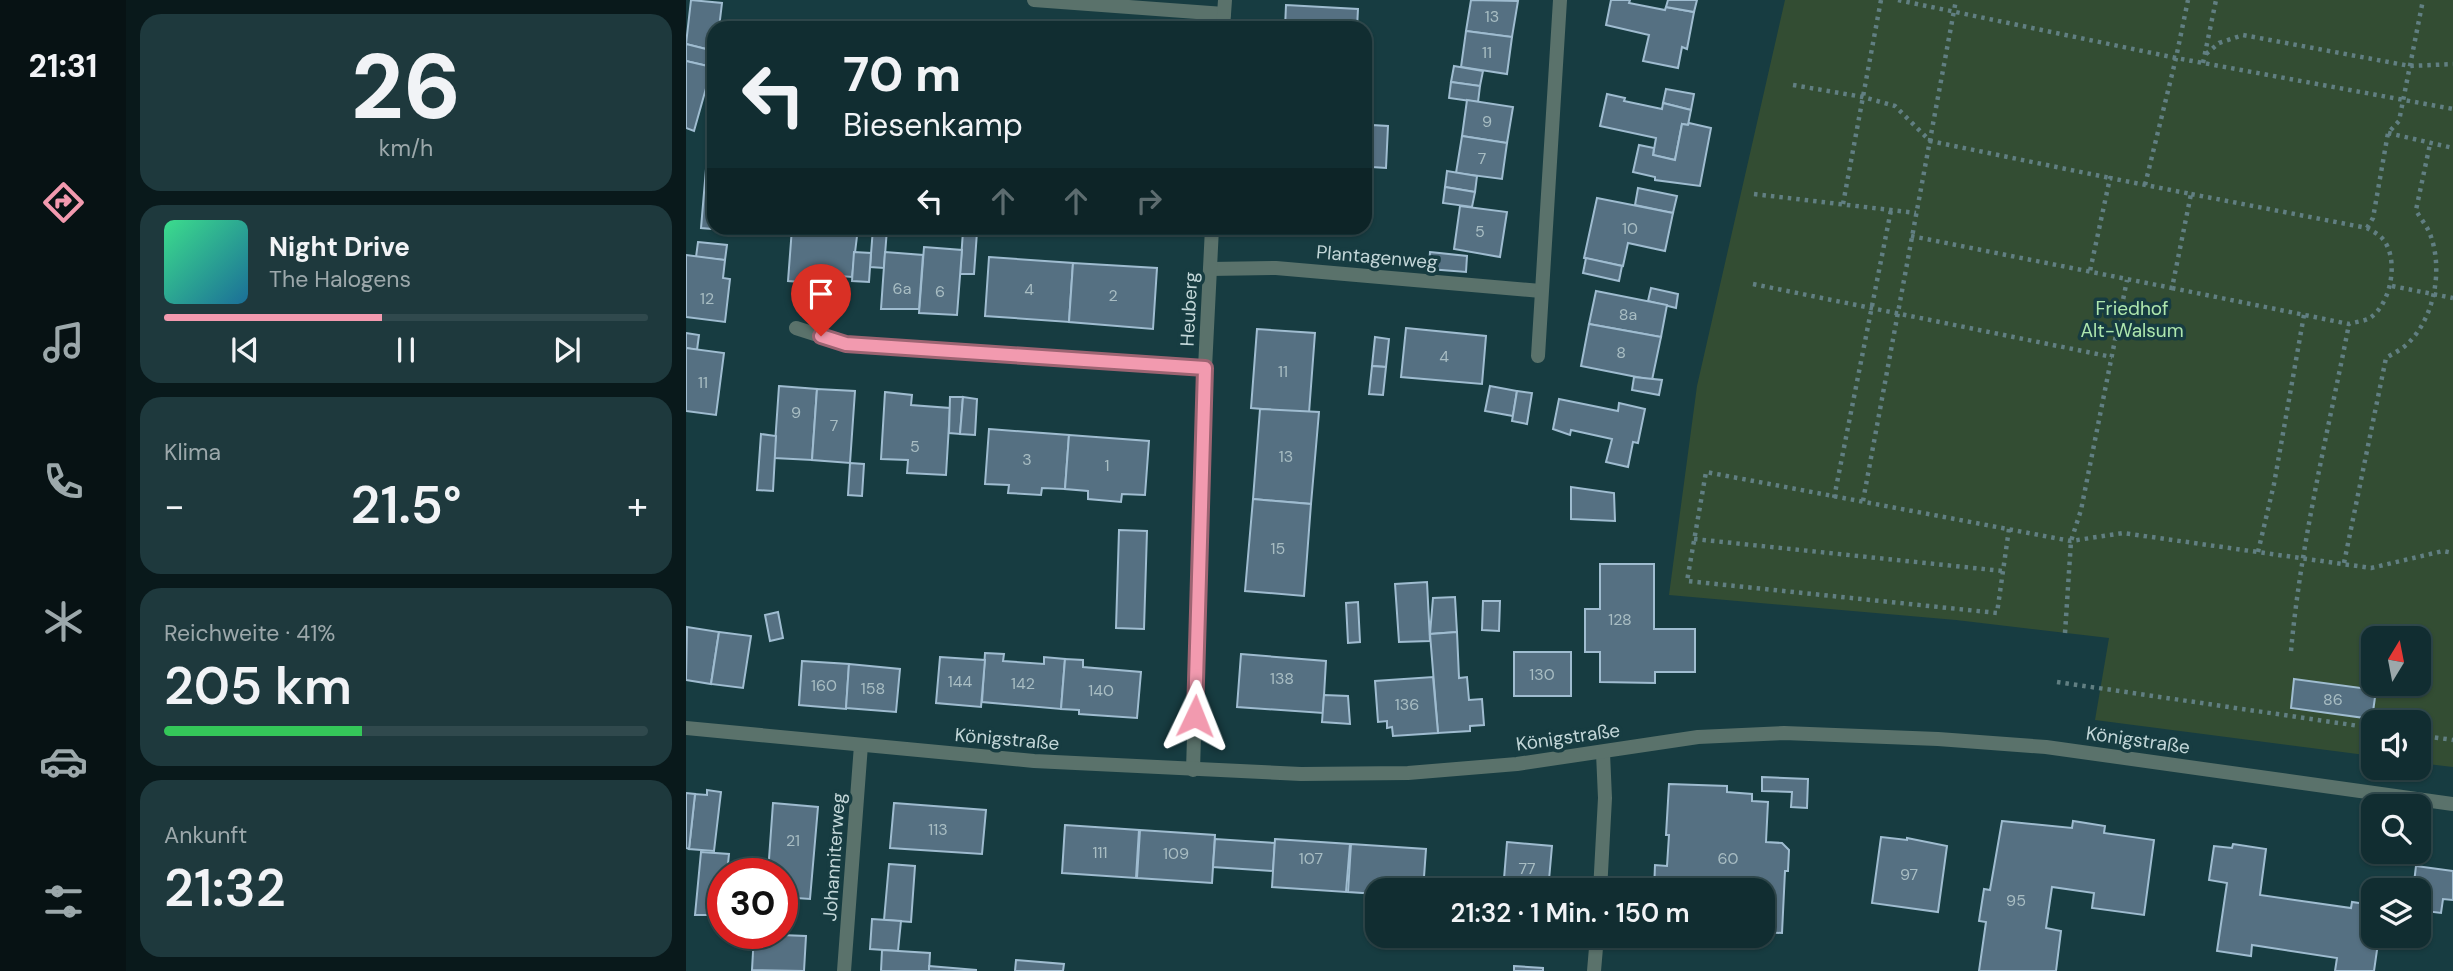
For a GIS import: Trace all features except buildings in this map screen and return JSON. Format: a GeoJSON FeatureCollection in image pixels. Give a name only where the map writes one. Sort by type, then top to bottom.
{"type":"FeatureCollection","features":[{"type":"Feature","properties":{"kind":"street"},"geometry":{"type":"LineString","coordinates":[[1034,0],[1224,14]]}},
{"type":"Feature","properties":{"kind":"street"},"geometry":{"type":"LineString","coordinates":[[1538,356],[1560,0]]}},
{"type":"Feature","properties":{"kind":"street","name":"Heuberg"},"geometry":{"type":"LineString","coordinates":[[1193,770],[1212,235]]}},
{"type":"Feature","properties":{"kind":"street","name":"Plantagenweg"},"geometry":{"type":"LineString","coordinates":[[1210,269],[1276,268],[1541,291]]}},
{"type":"Feature","properties":{"kind":"street"},"geometry":{"type":"LineString","coordinates":[[796,328],[846,344],[1205,368]]}},
{"type":"Feature","properties":{"kind":"street","name":"Königstraße"},"geometry":{"type":"LineString","coordinates":[[686,728],[1034,761],[1301,774],[1408,773],[1517,764],[1698,737],[1784,733],[1938,739],[2046,747],[2453,804]]}},
{"type":"Feature","properties":{"kind":"street","name":"Johanniterweg"},"geometry":{"type":"LineString","coordinates":[[844,971],[861,745]]}},
{"type":"Feature","properties":{"kind":"street"},"geometry":{"type":"LineString","coordinates":[[1601,878],[1605,798],[1603,753]]}},
{"type":"Feature","properties":{"kind":"street"},"geometry":{"type":"LineString","coordinates":[[1594,971],[1596,948]]}},
{"type":"Feature","properties":{"kind":"path"},"geometry":{"type":"LineString","coordinates":[[1843,204],[1881,0]]}},
{"type":"Feature","properties":{"kind":"path"},"geometry":{"type":"LineString","coordinates":[[1898,0],[2176,58],[2453,109]]}},
{"type":"Feature","properties":{"kind":"path"},"geometry":{"type":"LineString","coordinates":[[1863,501],[1956,0]]}},
{"type":"Feature","properties":{"kind":"path"},"geometry":{"type":"LineString","coordinates":[[2146,185],[2188,0]]}},
{"type":"Feature","properties":{"kind":"path"},"geometry":{"type":"LineString","coordinates":[[2203,63],[2217,0]]}},
{"type":"Feature","properties":{"kind":"path"},"geometry":{"type":"LineString","coordinates":[[2367,228],[2372,218],[2388,133],[2399,121],[2423,0]]}},
{"type":"Feature","properties":{"kind":"path"},"geometry":{"type":"LineString","coordinates":[[2206,54],[2219,43],[2243,35],[2410,66],[2453,64]]}},
{"type":"Feature","properties":{"kind":"path"},"geometry":{"type":"LineString","coordinates":[[1793,85],[1863,97],[1895,106],[1930,141],[2367,228],[2383,238],[2390,256],[2392,286],[2382,305],[2370,318],[2349,324],[1911,236]]}},
{"type":"Feature","properties":{"kind":"path"},"geometry":{"type":"LineString","coordinates":[[2388,133],[2453,148]]}},
{"type":"Feature","properties":{"kind":"path"},"geometry":{"type":"LineString","coordinates":[[2344,563],[2386,358],[2405,346],[2420,326],[2430,307],[2433,294],[2435,258],[2430,234],[2416,210],[2430,144]]}},
{"type":"Feature","properties":{"kind":"path"},"geometry":{"type":"LineString","coordinates":[[2090,271],[2110,178]]}},
{"type":"Feature","properties":{"kind":"path"},"geometry":{"type":"LineString","coordinates":[[1754,194],[1916,213]]}},
{"type":"Feature","properties":{"kind":"path"},"geometry":{"type":"LineString","coordinates":[[2172,288],[2191,194]]}},
{"type":"Feature","properties":{"kind":"path"},"geometry":{"type":"LineString","coordinates":[[1834,498],[1891,210]]}},
{"type":"Feature","properties":{"kind":"path"},"geometry":{"type":"LineString","coordinates":[[2064,633],[2071,541],[2081,510],[2127,280]]}},
{"type":"Feature","properties":{"kind":"path"},"geometry":{"type":"LineString","coordinates":[[1754,284],[2112,357]]}},
{"type":"Feature","properties":{"kind":"path"},"geometry":{"type":"LineString","coordinates":[[2392,286],[2453,298]]}},
{"type":"Feature","properties":{"kind":"path"},"geometry":{"type":"LineString","coordinates":[[2258,552],[2274,484],[2304,315]]}},
{"type":"Feature","properties":{"kind":"path"},"geometry":{"type":"LineString","coordinates":[[2291,650],[2295,602],[2349,324]]}},
{"type":"Feature","properties":{"kind":"path"},"geometry":{"type":"LineString","coordinates":[[2009,529],[1997,613],[1687,581],[1706,472],[1834,498],[1863,501],[2009,529],[2071,541],[2123,533],[2371,568],[2443,551],[2453,553]]}},
{"type":"Feature","properties":{"kind":"path"},"geometry":{"type":"LineString","coordinates":[[1695,539],[2003,571]]}},
{"type":"Feature","properties":{"kind":"path"},"geometry":{"type":"LineString","coordinates":[[2057,682],[2361,726]]}},
{"type":"Feature","properties":{"kind":"path"},"geometry":{"type":"LineString","coordinates":[[2431,737],[2453,740]]}},
{"type":"Feature","properties":{"kind":"green space","name":"Friedhof Alt-Walsum"},"geometry":{"type":"Polygon","coordinates":[[[1785,0],[2453,0],[2453,767],[2431,764],[2431,710],[2361,710],[2361,754],[2095,720],[2109,638],[1956,620],[1669,595],[1697,386],[1785,0]]]}},
{"type":"Feature","properties":{"kind":"route"},"geometry":{"type":"LineString","coordinates":[[821,336],[846,344],[1205,368],[1195,716]]}}]}
